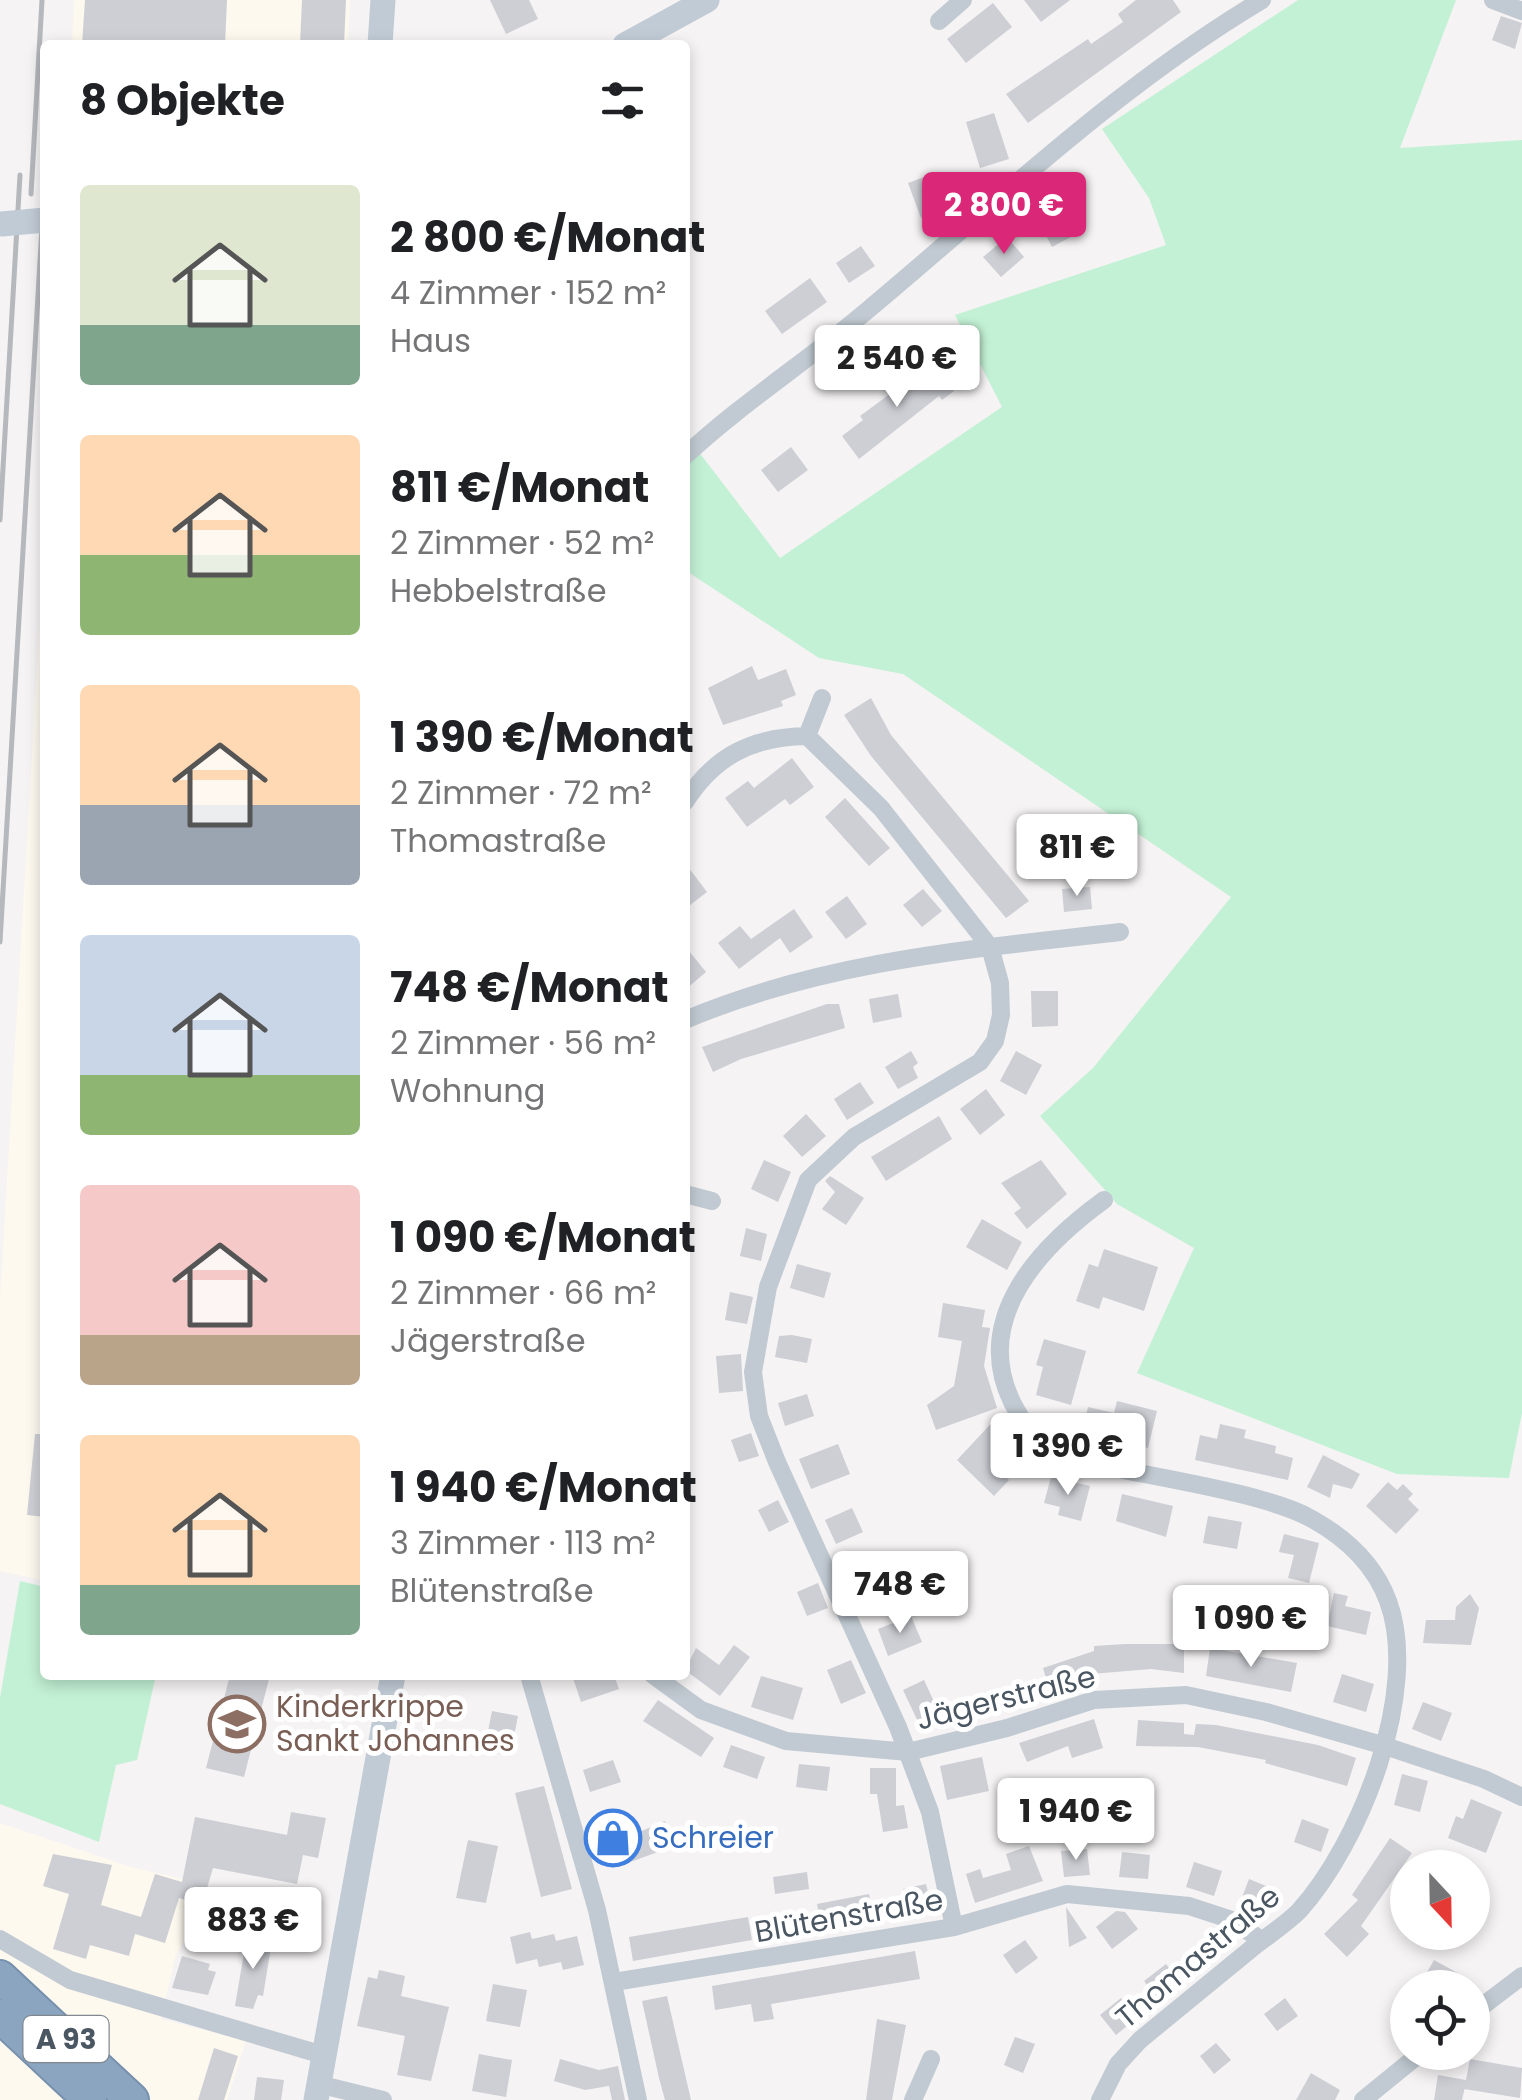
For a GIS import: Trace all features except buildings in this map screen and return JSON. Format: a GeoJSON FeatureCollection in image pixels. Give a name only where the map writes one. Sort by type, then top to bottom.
{"type":"FeatureCollection","features":[{"type":"Feature","properties":{"kind":"highway","name":"A 93"},"geometry":{"type":"LineString","coordinates":[[0,1977],[132,2100]]}},
{"type":"Feature","properties":{"kind":"highway","name":"A 93"},"geometry":{"type":"LineString","coordinates":[[0,2016],[90,2100]]}},
{"type":"Feature","properties":{"kind":"main road"},"geometry":{"type":"LineString","coordinates":[[380,40],[383,0]]}},
{"type":"Feature","properties":{"kind":"main road"},"geometry":{"type":"LineString","coordinates":[[634,40],[707,0]]}},
{"type":"Feature","properties":{"kind":"main road"},"geometry":{"type":"LineString","coordinates":[[1,224],[40,220]]}},
{"type":"Feature","properties":{"kind":"main road"},"geometry":{"type":"LineString","coordinates":[[317,2092],[392,1680]]}},
{"type":"Feature","properties":{"kind":"street"},"geometry":{"type":"LineString","coordinates":[[939,21],[964,0]]}},
{"type":"Feature","properties":{"kind":"street"},"geometry":{"type":"LineString","coordinates":[[690,451],[732,412],[867,311],[972,217],[1094,118],[1262,0]]}},
{"type":"Feature","properties":{"kind":"street"},"geometry":{"type":"LineString","coordinates":[[1493,0],[1522,11]]}},
{"type":"Feature","properties":{"kind":"street"},"geometry":{"type":"LineString","coordinates":[[808,736],[822,698]]}},
{"type":"Feature","properties":{"kind":"street"},"geometry":{"type":"LineString","coordinates":[[690,796],[725,758],[769,737],[808,736],[881,808],[990,947],[1000,983],[1002,1016],[995,1042],[980,1062],[854,1137],[808,1180],[768,1287],[753,1372],[759,1416],[777,1462],[908,1752]]}},
{"type":"Feature","properties":{"kind":"street"},"geometry":{"type":"LineString","coordinates":[[690,1018],[810,977],[990,947],[1120,932]]}},
{"type":"Feature","properties":{"kind":"street"},"geometry":{"type":"LineString","coordinates":[[690,1195],[712,1201]]}},
{"type":"Feature","properties":{"kind":"street","name":"Thomastraße"},"geometry":{"type":"LineString","coordinates":[[1100,2100],[1118,2064],[1140,2040],[1298,1912],[1346,1848],[1382,1745],[1392,1696],[1394,1631],[1389,1603],[1358,1552],[1307,1516],[1278,1505],[1055,1452],[1020,1418],[1002,1372],[1002,1334],[1014,1295],[1052,1240],[1104,1200]]}},
{"type":"Feature","properties":{"kind":"street"},"geometry":{"type":"LineString","coordinates":[[529,1680],[614,1982],[638,2100]]}},
{"type":"Feature","properties":{"kind":"street","name":"Jägerstraße"},"geometry":{"type":"LineString","coordinates":[[660,1680],[701,1710],[786,1741],[908,1752],[1007,1728],[1094,1700],[1186,1695],[1266,1712],[1382,1745],[1484,1778],[1522,1797]]}},
{"type":"Feature","properties":{"kind":"street","name":"Jägerstraße"},"geometry":{"type":"LineString","coordinates":[[908,1752],[930,1812],[954,1927]]}},
{"type":"Feature","properties":{"kind":"street","name":"Blütenstraße"},"geometry":{"type":"LineString","coordinates":[[614,1982],[954,1927],[1067,1894],[1094,1893],[1190,1906],[1232,1920],[1261,1940]]}},
{"type":"Feature","properties":{"kind":"street"},"geometry":{"type":"LineString","coordinates":[[0,1939],[18,1954],[70,1980],[323,2055]]}},
{"type":"Feature","properties":{"kind":"street"},"geometry":{"type":"LineString","coordinates":[[1490,2001],[1521,1978]]}},
{"type":"Feature","properties":{"kind":"street"},"geometry":{"type":"LineString","coordinates":[[914,2100],[931,2060]]}},
{"type":"Feature","properties":{"kind":"street"},"geometry":{"type":"LineString","coordinates":[[1363,2100],[1400,2070]]}},
{"type":"Feature","properties":{"kind":"street"},"geometry":{"type":"LineString","coordinates":[[317,2092],[383,2100]]}},
{"type":"Feature","properties":{"kind":"shaded area"},"geometry":{"type":"Polygon","coordinates":[[[74,0],[350,0],[348,40],[72,40],[74,0]]]}},
{"type":"Feature","properties":{"kind":"shaded area"},"geometry":{"type":"Polygon","coordinates":[[[40,620],[40,1580],[0,1571],[0,1299],[40,620]]]}},
{"type":"Feature","properties":{"kind":"shaded area"},"geometry":{"type":"Polygon","coordinates":[[[0,1823],[131,1867],[208,1885],[203,1913],[176,1954],[161,2019],[246,2041],[227,2100],[0,2100],[0,1823]]]}},
{"type":"Feature","properties":{"kind":"green space"},"geometry":{"type":"Polygon","coordinates":[[[1298,0],[1456,0],[1400,148],[1522,140],[1522,1413],[1509,1478],[1397,1474],[1137,1373],[1194,1248],[1117,1204],[1040,1116],[1093,1068],[1231,897],[903,674],[819,658],[690,573],[690,452],[695,447],[780,558],[1002,407],[955,315],[1166,245],[1149,198],[1102,129],[1298,0]]]}},
{"type":"Feature","properties":{"kind":"green space"},"geometry":{"type":"Polygon","coordinates":[[[20,1581],[40,1586],[40,1680],[155,1680],[137,1760],[116,1765],[99,1842],[0,1804],[0,1698],[20,1581]]]}},
{"type":"Feature","properties":{"kind":"railway"},"geometry":{"type":"LineString","coordinates":[[31,194],[42,0]]}},
{"type":"Feature","properties":{"kind":"railway"},"geometry":{"type":"LineString","coordinates":[[0,520],[20,175]]}},
{"type":"Feature","properties":{"kind":"railway"},"geometry":{"type":"LineString","coordinates":[[0,942],[40,261]]}},
{"type":"Feature","properties":{"kind":"place","name":"Kinderkrippe Sankt Johannes"},"geometry":{"type":"Point","coordinates":[237,1724]}},
{"type":"Feature","properties":{"kind":"place","name":"Schreier"},"geometry":{"type":"Point","coordinates":[613,1838]}}]}
